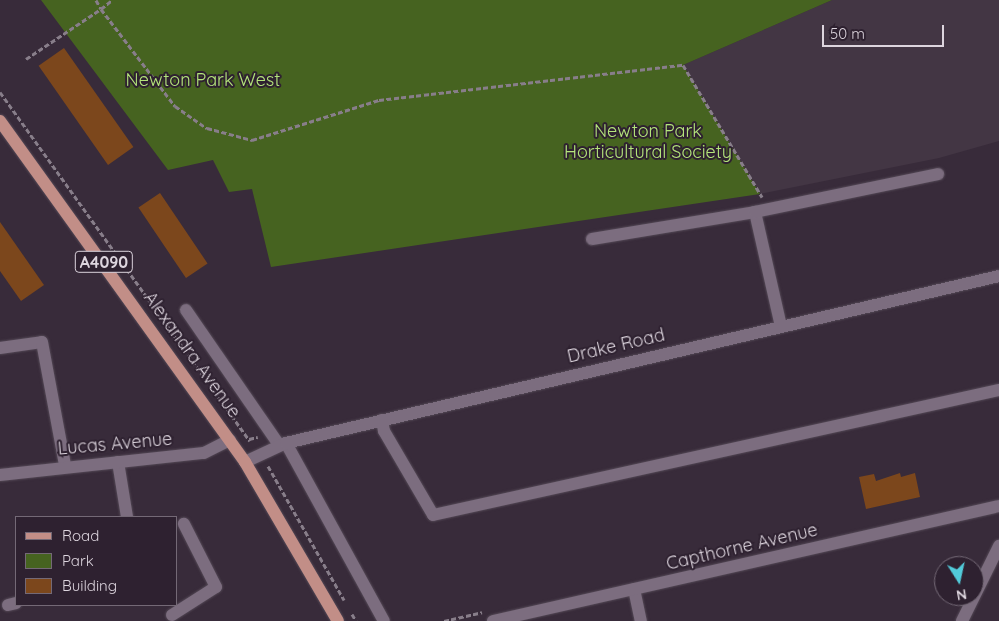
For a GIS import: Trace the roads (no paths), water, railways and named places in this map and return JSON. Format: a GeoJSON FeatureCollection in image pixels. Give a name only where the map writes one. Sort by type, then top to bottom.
{"type":"FeatureCollection","features":[{"type":"Feature","properties":{"kind":"main road","name":"Alexandra Avenue"},"geometry":{"type":"LineString","coordinates":[[0,121],[245,462],[338,621]]}},
{"type":"Feature","properties":{"kind":"street"},"geometry":{"type":"LineString","coordinates":[[592,239],[755,212],[938,174]]}},
{"type":"Feature","properties":{"kind":"street"},"geometry":{"type":"LineString","coordinates":[[755,212],[782,326]]}},
{"type":"Feature","properties":{"kind":"street","name":"Drake Road"},"geometry":{"type":"LineString","coordinates":[[245,462],[283,444],[999,276]]}},
{"type":"Feature","properties":{"kind":"street"},"geometry":{"type":"LineString","coordinates":[[186,310],[283,444],[384,621]]}},
{"type":"Feature","properties":{"kind":"street"},"geometry":{"type":"LineString","coordinates":[[0,348],[42,342],[65,465]]}},
{"type":"Feature","properties":{"kind":"street"},"geometry":{"type":"LineString","coordinates":[[382,420],[384,432],[433,515],[999,390]]}},
{"type":"Feature","properties":{"kind":"street","name":"Lucas Avenue"},"geometry":{"type":"LineString","coordinates":[[0,475],[65,465],[118,462],[204,453],[230,440]]}},
{"type":"Feature","properties":{"kind":"street"},"geometry":{"type":"LineString","coordinates":[[118,462],[126,516]]}},
{"type":"Feature","properties":{"kind":"street","name":"Capthorne Avenue"},"geometry":{"type":"LineString","coordinates":[[493,621],[531,616],[634,589],[999,506]]}},
{"type":"Feature","properties":{"kind":"street"},"geometry":{"type":"LineString","coordinates":[[172,614],[216,587],[184,524]]}},
{"type":"Feature","properties":{"kind":"street"},"geometry":{"type":"LineString","coordinates":[[962,621],[999,546]]}},
{"type":"Feature","properties":{"kind":"street"},"geometry":{"type":"LineString","coordinates":[[634,589],[641,621]]}},
{"type":"Feature","properties":{"kind":"park label","name":"Newton Park West"},"geometry":{"type":"Point","coordinates":[203,80]}},
{"type":"Feature","properties":{"kind":"park label","name":"Newton Park Horticultural Society"},"geometry":{"type":"Point","coordinates":[648,142]}}]}
